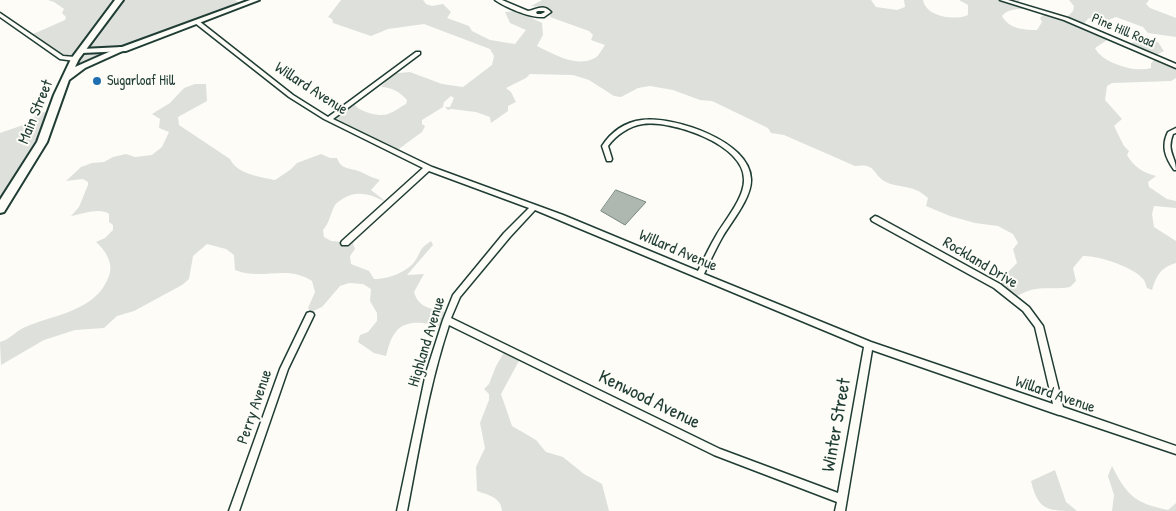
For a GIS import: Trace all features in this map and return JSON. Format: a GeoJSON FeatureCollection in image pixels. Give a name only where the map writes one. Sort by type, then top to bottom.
{"type":"FeatureCollection","features":[{"type":"Feature","properties":{"kind":"main road","name":"Main Street"},"geometry":{"type":"LineString","coordinates":[[0,210],[42,142],[75,59],[119,0]]}},
{"type":"Feature","properties":{"kind":"main road"},"geometry":{"type":"LineString","coordinates":[[64,83],[82,66],[123,49]]}},
{"type":"Feature","properties":{"kind":"street"},"geometry":{"type":"LineString","coordinates":[[82,51],[123,49],[256,0]]}},
{"type":"Feature","properties":{"kind":"street"},"geometry":{"type":"LineString","coordinates":[[498,0],[527,13],[533,13]]}},
{"type":"Feature","properties":{"kind":"street","name":"Pine Hill Road"},"geometry":{"type":"LineString","coordinates":[[1003,0],[1066,19],[1176,66]]}},
{"type":"Feature","properties":{"kind":"street"},"geometry":{"type":"LineString","coordinates":[[0,15],[62,58],[75,59]]}},
{"type":"Feature","properties":{"kind":"street","name":"Willard Avenue"},"geometry":{"type":"LineString","coordinates":[[197,22],[292,96],[329,119],[428,168],[534,207],[869,345],[1176,450]]}},
{"type":"Feature","properties":{"kind":"street"},"geometry":{"type":"LineString","coordinates":[[329,119],[418,53]]}},
{"type":"Feature","properties":{"kind":"street"},"geometry":{"type":"LineString","coordinates":[[609,159],[605,146],[618,132],[632,125],[660,122],[674,124],[716,141],[734,151],[745,163],[748,181],[740,201],[700,275]]}},
{"type":"Feature","properties":{"kind":"street"},"geometry":{"type":"LineString","coordinates":[[1176,130],[1170,133],[1166,142],[1168,152],[1176,168]]}},
{"type":"Feature","properties":{"kind":"street"},"geometry":{"type":"LineString","coordinates":[[345,243],[428,168]]}},
{"type":"Feature","properties":{"kind":"street","name":"Highland Avenue"},"geometry":{"type":"LineString","coordinates":[[402,511],[428,389],[447,320],[457,294],[507,234],[534,207]]}},
{"type":"Feature","properties":{"kind":"street","name":"Rockland Drive"},"geometry":{"type":"LineString","coordinates":[[875,219],[997,286],[1026,309],[1038,326],[1059,411]]}},
{"type":"Feature","properties":{"kind":"street","name":"Perry Avenue"},"geometry":{"type":"LineString","coordinates":[[234,511],[284,369],[310,315]]}},
{"type":"Feature","properties":{"kind":"street","name":"Kenwood Avenue"},"geometry":{"type":"LineString","coordinates":[[447,320],[717,452],[841,500]]}},
{"type":"Feature","properties":{"kind":"street","name":"Winter Street"},"geometry":{"type":"LineString","coordinates":[[840,511],[869,345]]}},
{"type":"Feature","properties":{"kind":"shaded area"},"geometry":{"type":"Polygon","coordinates":[[[48,0],[235,0],[243,5],[94,61],[67,80],[76,60],[61,57],[31,35],[65,20],[66,17],[62,13],[64,9],[48,0]]]}},
{"type":"Feature","properties":{"kind":"shaded area"},"geometry":{"type":"Polygon","coordinates":[[[341,0],[423,0],[426,4],[432,6],[443,4],[451,12],[447,18],[469,26],[472,31],[490,40],[515,44],[526,30],[510,23],[505,12],[517,11],[542,23],[543,35],[537,46],[565,59],[588,61],[596,57],[605,45],[591,40],[593,35],[589,31],[550,17],[551,12],[549,8],[531,6],[542,0],[871,0],[876,7],[897,10],[905,7],[904,0],[923,0],[925,6],[935,14],[956,18],[968,15],[968,5],[959,0],[1020,0],[1018,3],[1027,6],[1025,9],[1009,11],[1002,16],[1013,26],[1037,30],[1042,22],[1040,18],[1045,13],[1066,18],[1073,11],[1074,6],[1069,0],[1149,0],[1146,4],[1150,8],[1176,18],[1176,37],[1148,33],[1143,27],[1116,17],[1108,20],[1089,18],[1082,25],[1110,38],[1095,48],[1104,58],[1112,62],[1128,68],[1144,69],[1151,68],[1151,63],[1157,58],[1176,65],[1176,78],[1171,81],[1112,83],[1107,86],[1105,100],[1122,119],[1114,126],[1124,146],[1129,151],[1127,155],[1139,168],[1156,176],[1148,182],[1149,187],[1167,199],[1176,201],[1176,208],[1154,206],[1152,214],[1154,227],[1176,241],[1176,263],[1166,267],[1160,273],[1152,290],[1147,288],[1143,279],[1137,274],[1123,266],[1083,256],[1073,268],[1076,281],[1070,287],[1036,289],[1022,293],[1014,298],[996,284],[1017,263],[1013,249],[1018,243],[1013,234],[998,226],[975,223],[950,216],[926,206],[928,198],[922,193],[884,181],[870,167],[855,166],[784,135],[771,133],[768,128],[712,101],[700,100],[673,90],[650,86],[638,88],[621,97],[614,96],[589,80],[573,75],[530,74],[506,88],[511,92],[516,102],[508,106],[508,111],[491,123],[490,117],[476,112],[448,110],[445,107],[450,107],[454,98],[451,96],[444,102],[443,107],[422,120],[422,124],[425,126],[422,132],[396,151],[331,119],[345,109],[355,105],[365,112],[384,115],[406,104],[407,100],[398,92],[381,87],[389,78],[388,74],[410,72],[442,84],[463,87],[492,65],[494,56],[490,49],[424,24],[388,29],[371,36],[333,23],[332,19],[328,17],[341,0]]]}},
{"type":"Feature","properties":{"kind":"shaded area"},"geometry":{"type":"Polygon","coordinates":[[[1134,42],[1158,42],[1164,51],[1154,56],[1129,44],[1134,42]]]}},
{"type":"Feature","properties":{"kind":"shaded area"},"geometry":{"type":"Polygon","coordinates":[[[195,84],[206,84],[207,101],[178,117],[179,125],[230,159],[233,164],[243,171],[275,180],[297,163],[321,154],[330,158],[337,158],[344,167],[357,170],[380,180],[371,190],[389,204],[373,196],[361,194],[350,195],[344,198],[335,205],[323,230],[324,237],[331,241],[343,242],[348,234],[359,230],[353,244],[355,249],[350,256],[351,264],[369,271],[374,279],[386,278],[404,271],[417,258],[422,248],[431,241],[433,245],[407,275],[424,274],[414,292],[416,298],[428,308],[450,313],[445,327],[418,323],[405,325],[393,335],[386,356],[374,353],[358,342],[360,335],[368,332],[377,321],[377,313],[370,301],[371,289],[363,284],[349,283],[340,286],[322,307],[311,312],[308,308],[315,292],[312,281],[293,274],[255,274],[235,270],[234,255],[226,249],[207,244],[193,256],[189,279],[182,285],[134,311],[117,316],[104,328],[75,330],[44,340],[1,365],[0,342],[23,328],[84,305],[103,288],[109,276],[110,266],[108,257],[96,242],[105,238],[113,230],[113,225],[109,222],[109,214],[96,211],[71,216],[79,207],[88,182],[83,179],[66,181],[81,167],[92,163],[104,162],[113,157],[126,154],[135,157],[152,155],[162,147],[169,132],[159,128],[160,119],[152,114],[170,103],[184,88],[195,84]]]}},
{"type":"Feature","properties":{"kind":"shaded area"},"geometry":{"type":"Polygon","coordinates":[[[55,111],[0,211],[0,133],[29,123],[38,113],[55,111]]]}},
{"type":"Feature","properties":{"kind":"shaded area"},"geometry":{"type":"Polygon","coordinates":[[[616,190],[646,202],[625,225],[601,211],[616,190]]]}},
{"type":"Feature","properties":{"kind":"shaded area"},"geometry":{"type":"Polygon","coordinates":[[[505,351],[521,357],[501,394],[512,426],[536,440],[546,452],[563,457],[584,474],[602,484],[609,511],[502,511],[497,500],[477,491],[476,467],[485,448],[480,423],[489,400],[489,394],[484,389],[489,384],[496,366],[505,351]]]}},
{"type":"Feature","properties":{"kind":"shaded area"},"geometry":{"type":"Polygon","coordinates":[[[1112,466],[1122,485],[1133,497],[1147,504],[1168,510],[1176,503],[1176,511],[1112,511],[1114,495],[1108,476],[1112,466]]]}},
{"type":"Feature","properties":{"kind":"shaded area"},"geometry":{"type":"Polygon","coordinates":[[[1055,470],[1066,502],[1077,511],[1052,509],[1041,504],[1037,498],[1031,481],[1055,470]]]}},
{"type":"Feature","properties":{"kind":"place","name":"Sugarloaf Hill"},"geometry":{"type":"Point","coordinates":[97,81]}}]}
